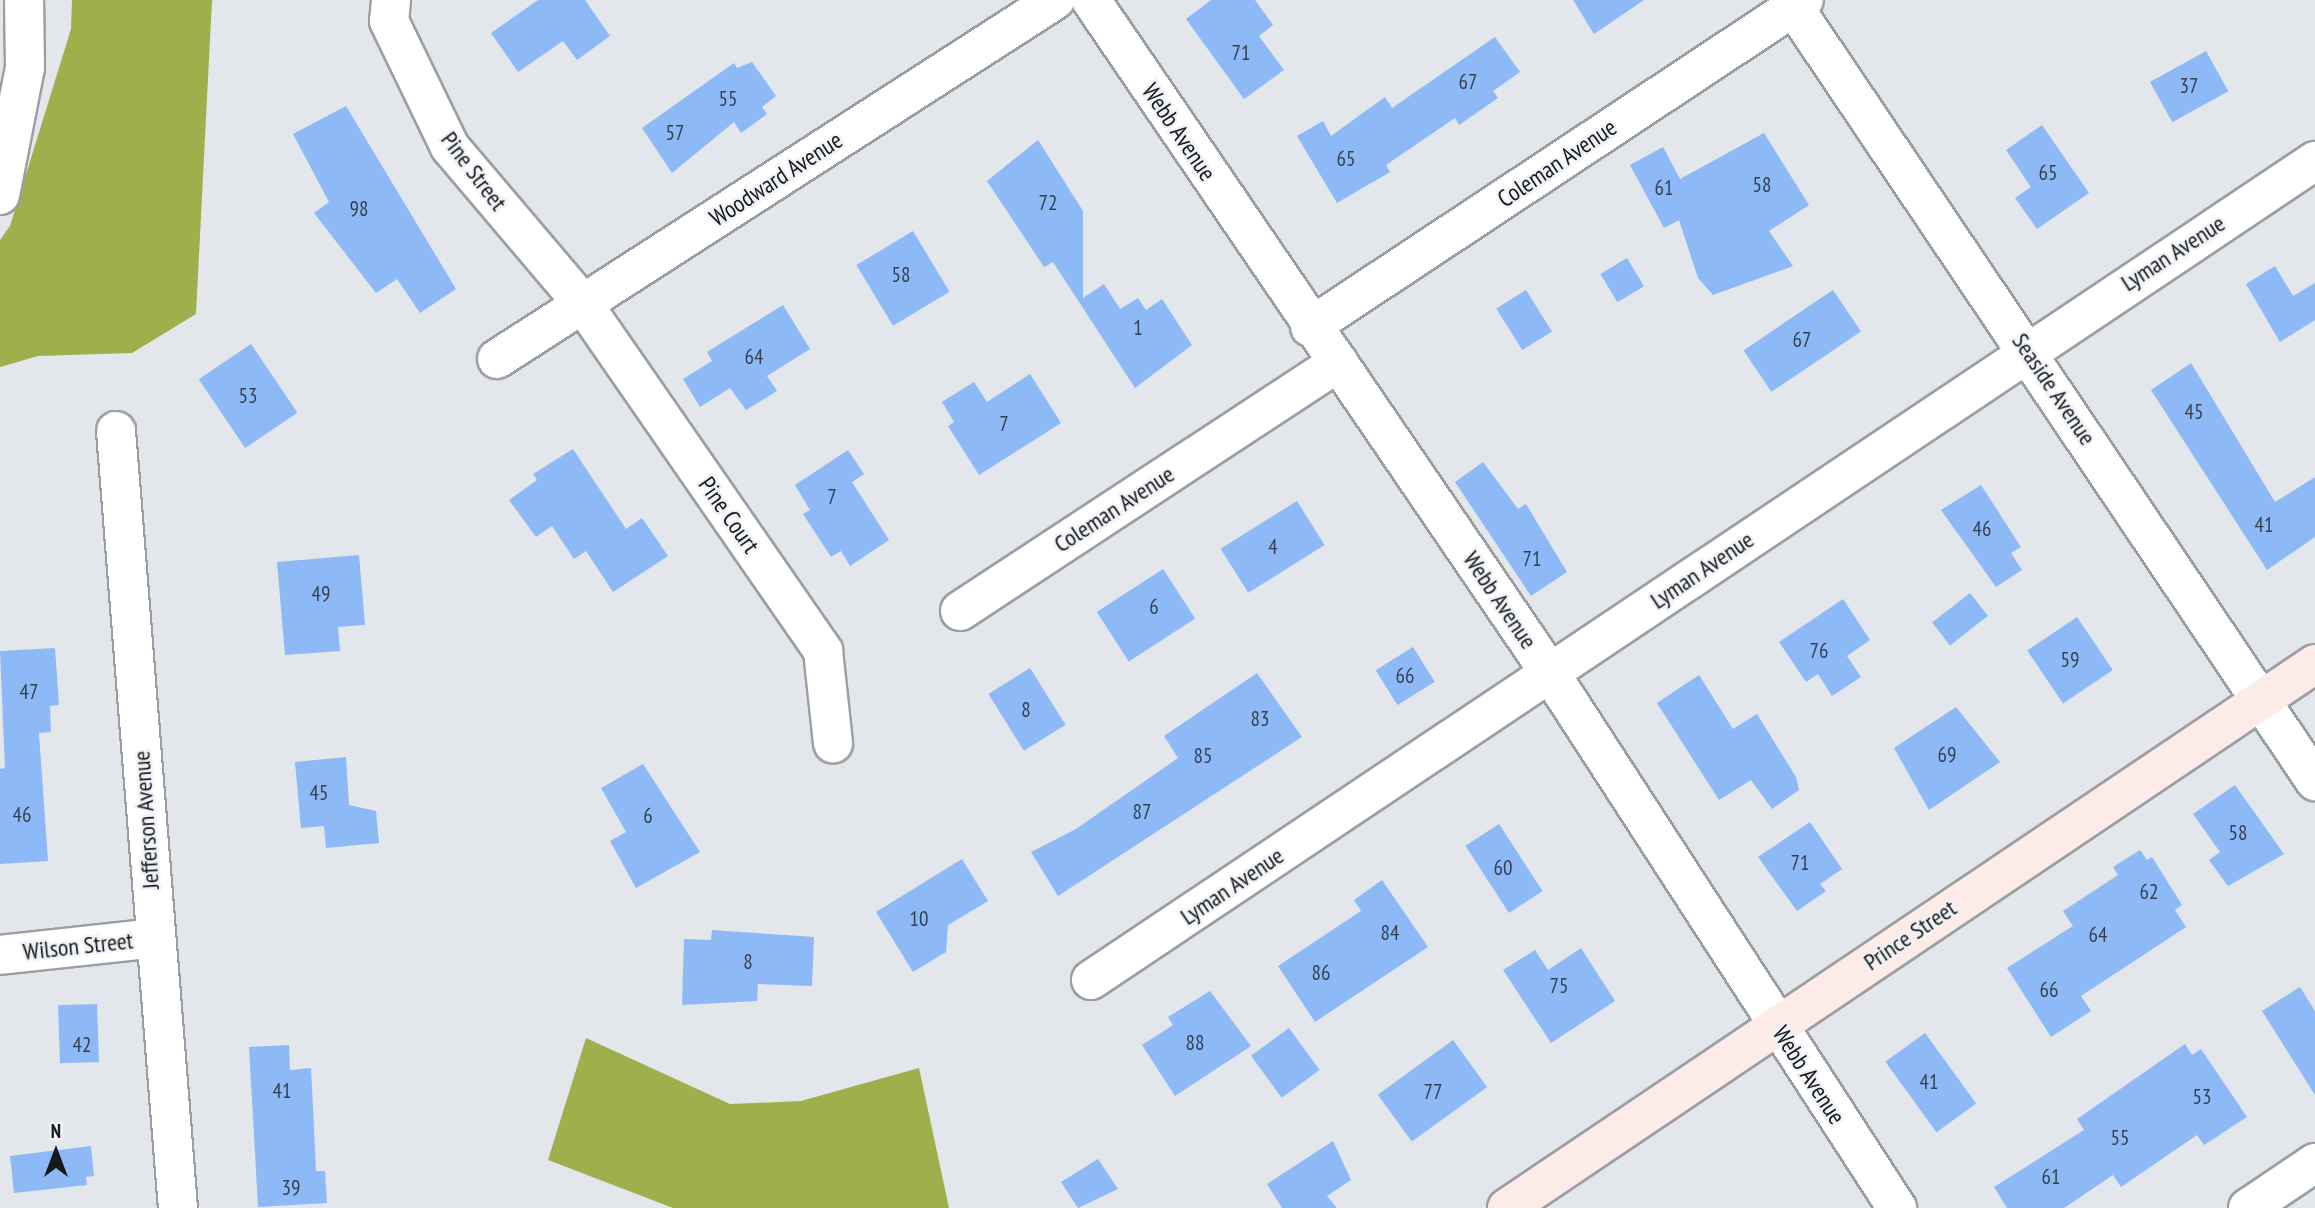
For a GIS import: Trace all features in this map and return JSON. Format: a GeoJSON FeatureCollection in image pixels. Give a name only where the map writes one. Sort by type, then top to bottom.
{"type":"FeatureCollection","features":[{"type":"Feature","properties":{"kind":"street"},"geometry":{"type":"LineString","coordinates":[[0,195],[25,68],[24,0]]}},
{"type":"Feature","properties":{"kind":"street","name":"Woodward Avenue"},"geometry":{"type":"LineString","coordinates":[[498,359],[1055,0]]}},
{"type":"Feature","properties":{"kind":"street","name":"Webb Avenue"},"geometry":{"type":"LineString","coordinates":[[1091,0],[1310,327],[1339,362],[1550,673],[1897,1208]]}},
{"type":"Feature","properties":{"kind":"street","name":"Coleman Avenue"},"geometry":{"type":"LineString","coordinates":[[1310,327],[1796,2]]}},
{"type":"Feature","properties":{"kind":"street","name":"Seaside Avenue"},"geometry":{"type":"LineString","coordinates":[[1796,2],[2315,780]]}},
{"type":"Feature","properties":{"kind":"street","name":"Pine Street"},"geometry":{"type":"LineString","coordinates":[[390,11],[450,147],[583,304]]}},
{"type":"Feature","properties":{"kind":"street","name":"Lyman Avenue"},"geometry":{"type":"LineString","coordinates":[[1091,980],[1550,673],[2026,349],[2315,161]]}},
{"type":"Feature","properties":{"kind":"street","name":"Pine Court"},"geometry":{"type":"LineString","coordinates":[[583,304],[823,651],[833,743]]}},
{"type":"Feature","properties":{"kind":"street","name":"Coleman Avenue"},"geometry":{"type":"LineString","coordinates":[[960,611],[1339,362]]}},
{"type":"Feature","properties":{"kind":"street","name":"Jefferson Avenue"},"geometry":{"type":"LineString","coordinates":[[116,431],[178,1208]]}},
{"type":"Feature","properties":{"kind":"street","name":"Prince Street"},"geometry":{"type":"LineString","coordinates":[[1507,1208],[2315,664]]}},
{"type":"Feature","properties":{"kind":"street","name":"Wilson Street"},"geometry":{"type":"LineString","coordinates":[[0,955],[156,937]]}},
{"type":"Feature","properties":{"kind":"street"},"geometry":{"type":"LineString","coordinates":[[2248,1208],[2315,1163]]}},
{"type":"Feature","properties":{"kind":"green space"},"geometry":{"type":"Polygon","coordinates":[[[72,0],[212,0],[196,314],[132,353],[38,356],[0,367],[0,240],[10,226],[71,29],[72,0]]]}},
{"type":"Feature","properties":{"kind":"green space"},"geometry":{"type":"Polygon","coordinates":[[[586,1038],[730,1104],[801,1101],[919,1068],[949,1208],[673,1208],[548,1160],[586,1038]]]}},
{"type":"Feature","properties":{"kind":"building"},"geometry":{"type":"Polygon","coordinates":[[[538,0],[585,0],[610,36],[577,60],[563,41],[518,72],[491,33],[538,0]]]}},
{"type":"Feature","properties":{"kind":"building"},"geometry":{"type":"Polygon","coordinates":[[[1211,0],[1255,0],[1273,25],[1259,36],[1284,70],[1244,99],[1186,19],[1211,0]]]}},
{"type":"Feature","properties":{"kind":"building"},"geometry":{"type":"Polygon","coordinates":[[[1573,0],[1644,0],[1594,34],[1573,0]]]}},
{"type":"Feature","properties":{"kind":"building"},"geometry":{"type":"Polygon","coordinates":[[[1495,37],[1520,72],[1493,91],[1498,98],[1459,125],[1455,118],[1386,165],[1390,172],[1337,203],[1297,136],[1323,121],[1331,136],[1385,97],[1392,108],[1495,37]]]}},
{"type":"Feature","properties":{"kind":"building"},"geometry":{"type":"Polygon","coordinates":[[[2206,51],[2228,91],[2172,122],[2150,82],[2206,51]]]}},
{"type":"Feature","properties":{"kind":"building"},"geometry":{"type":"Polygon","coordinates":[[[752,62],[776,96],[762,107],[767,114],[741,133],[734,122],[672,173],[642,128],[734,63],[737,68],[752,62]]]}},
{"type":"Feature","properties":{"kind":"building"},"geometry":{"type":"Polygon","coordinates":[[[346,106],[456,289],[420,313],[397,279],[376,293],[314,213],[329,202],[293,134],[346,106]]]}},
{"type":"Feature","properties":{"kind":"building"},"geometry":{"type":"Polygon","coordinates":[[[2042,125],[2089,193],[2037,229],[2015,198],[2031,187],[2006,150],[2042,125]]]}},
{"type":"Feature","properties":{"kind":"building"},"geometry":{"type":"Polygon","coordinates":[[[1764,133],[1809,205],[1769,231],[1793,266],[1713,295],[1698,278],[1679,220],[1664,228],[1630,165],[1663,147],[1680,179],[1764,133]]]}},
{"type":"Feature","properties":{"kind":"building"},"geometry":{"type":"Polygon","coordinates":[[[1038,140],[1083,211],[1083,298],[1104,284],[1120,309],[1138,298],[1146,310],[1162,299],[1192,345],[1135,388],[1053,262],[1044,267],[987,181],[1038,140]]]}},
{"type":"Feature","properties":{"kind":"building"},"geometry":{"type":"Polygon","coordinates":[[[913,231],[950,292],[893,326],[856,265],[913,231]]]}},
{"type":"Feature","properties":{"kind":"building"},"geometry":{"type":"Polygon","coordinates":[[[1627,258],[1644,286],[1617,302],[1600,274],[1627,258]]]}},
{"type":"Feature","properties":{"kind":"building"},"geometry":{"type":"Polygon","coordinates":[[[2275,266],[2293,296],[2315,283],[2315,320],[2280,342],[2246,284],[2275,266]]]}},
{"type":"Feature","properties":{"kind":"building"},"geometry":{"type":"Polygon","coordinates":[[[1526,290],[1552,332],[1522,350],[1496,309],[1526,290]]]}},
{"type":"Feature","properties":{"kind":"building"},"geometry":{"type":"Polygon","coordinates":[[[1833,290],[1861,331],[1771,392],[1743,350],[1833,290]]]}},
{"type":"Feature","properties":{"kind":"building"},"geometry":{"type":"Polygon","coordinates":[[[783,305],[810,349],[767,376],[777,391],[746,410],[730,388],[700,407],[683,379],[712,361],[707,352],[783,305]]]}},
{"type":"Feature","properties":{"kind":"building"},"geometry":{"type":"Polygon","coordinates":[[[251,344],[297,413],[245,448],[199,379],[251,344]]]}},
{"type":"Feature","properties":{"kind":"building"},"geometry":{"type":"Polygon","coordinates":[[[2191,363],[2275,502],[2315,477],[2315,537],[2267,570],[2151,390],[2191,363]]]}},
{"type":"Feature","properties":{"kind":"building"},"geometry":{"type":"Polygon","coordinates":[[[1030,374],[1061,423],[979,475],[948,426],[954,422],[942,402],[974,382],[987,402],[1030,374]]]}},
{"type":"Feature","properties":{"kind":"building"},"geometry":{"type":"Polygon","coordinates":[[[573,449],[626,529],[642,518],[668,556],[613,592],[586,551],[574,559],[552,526],[536,537],[509,500],[537,480],[533,474],[573,449]]]}},
{"type":"Feature","properties":{"kind":"building"},"geometry":{"type":"Polygon","coordinates":[[[848,450],[864,474],[852,482],[889,540],[850,566],[841,551],[831,557],[803,514],[810,510],[795,485],[848,450]]]}},
{"type":"Feature","properties":{"kind":"building"},"geometry":{"type":"Polygon","coordinates":[[[1483,462],[1518,509],[1526,504],[1567,572],[1531,596],[1455,482],[1483,462]]]}},
{"type":"Feature","properties":{"kind":"building"},"geometry":{"type":"Polygon","coordinates":[[[1981,485],[2021,547],[2011,553],[2022,570],[1996,587],[1941,510],[1981,485]]]}},
{"type":"Feature","properties":{"kind":"building"},"geometry":{"type":"Polygon","coordinates":[[[1297,501],[1325,545],[1248,593],[1221,549],[1297,501]]]}},
{"type":"Feature","properties":{"kind":"building"},"geometry":{"type":"Polygon","coordinates":[[[359,555],[365,625],[338,627],[340,651],[285,655],[277,562],[359,555]]]}},
{"type":"Feature","properties":{"kind":"building"},"geometry":{"type":"Polygon","coordinates":[[[1163,569],[1195,618],[1129,662],[1097,612],[1163,569]]]}},
{"type":"Feature","properties":{"kind":"building"},"geometry":{"type":"Polygon","coordinates":[[[1970,593],[1988,616],[1950,645],[1932,623],[1970,593]]]}},
{"type":"Feature","properties":{"kind":"building"},"geometry":{"type":"Polygon","coordinates":[[[1843,599],[1870,640],[1847,656],[1861,677],[1832,696],[1818,674],[1806,682],[1779,642],[1843,599]]]}},
{"type":"Feature","properties":{"kind":"building"},"geometry":{"type":"Polygon","coordinates":[[[2077,617],[2113,670],[2063,704],[2027,651],[2077,617]]]}},
{"type":"Feature","properties":{"kind":"building"},"geometry":{"type":"Polygon","coordinates":[[[1413,647],[1435,682],[1397,705],[1376,670],[1413,647]]]}},
{"type":"Feature","properties":{"kind":"building"},"geometry":{"type":"Polygon","coordinates":[[[55,648],[59,705],[50,706],[51,732],[39,733],[48,861],[0,864],[0,769],[5,768],[0,651],[55,648]]]}},
{"type":"Feature","properties":{"kind":"building"},"geometry":{"type":"Polygon","coordinates":[[[1030,668],[1066,725],[1024,751],[988,694],[1030,668]]]}},
{"type":"Feature","properties":{"kind":"building"},"geometry":{"type":"Polygon","coordinates":[[[1257,673],[1302,737],[1058,896],[1031,852],[1076,829],[1178,758],[1164,736],[1257,673]]]}},
{"type":"Feature","properties":{"kind":"building"},"geometry":{"type":"Polygon","coordinates":[[[1699,675],[1733,729],[1757,714],[1796,777],[1799,790],[1772,809],[1751,780],[1719,800],[1657,703],[1699,675]]]}},
{"type":"Feature","properties":{"kind":"building"},"geometry":{"type":"Polygon","coordinates":[[[1956,707],[2000,762],[1929,810],[1894,748],[1956,707]]]}},
{"type":"Feature","properties":{"kind":"building"},"geometry":{"type":"Polygon","coordinates":[[[346,757],[349,805],[376,811],[379,843],[326,848],[324,826],[301,828],[295,762],[346,757]]]}},
{"type":"Feature","properties":{"kind":"building"},"geometry":{"type":"Polygon","coordinates":[[[643,764],[700,852],[636,888],[610,841],[626,832],[601,788],[643,764]]]}},
{"type":"Feature","properties":{"kind":"building"},"geometry":{"type":"Polygon","coordinates":[[[2235,785],[2284,854],[2228,886],[2209,860],[2220,852],[2193,814],[2235,785]]]}},
{"type":"Feature","properties":{"kind":"building"},"geometry":{"type":"Polygon","coordinates":[[[1810,822],[1842,869],[1820,884],[1826,891],[1797,911],[1758,857],[1810,822]]]}},
{"type":"Feature","properties":{"kind":"building"},"geometry":{"type":"Polygon","coordinates":[[[1499,824],[1543,891],[1509,913],[1465,846],[1499,824]]]}},
{"type":"Feature","properties":{"kind":"building"},"geometry":{"type":"Polygon","coordinates":[[[2140,850],[2147,860],[2152,857],[2182,905],[2175,910],[2186,927],[2081,996],[2091,1011],[2051,1037],[2007,968],[2073,926],[2063,911],[2118,875],[2113,867],[2140,850]]]}},
{"type":"Feature","properties":{"kind":"building"},"geometry":{"type":"Polygon","coordinates":[[[962,859],[988,901],[948,925],[946,952],[913,972],[876,912],[962,859]]]}},
{"type":"Feature","properties":{"kind":"building"},"geometry":{"type":"Polygon","coordinates":[[[1382,880],[1428,947],[1315,1022],[1278,966],[1361,911],[1354,900],[1382,880]]]}},
{"type":"Feature","properties":{"kind":"building"},"geometry":{"type":"Polygon","coordinates":[[[712,930],[814,937],[812,986],[758,984],[757,1001],[682,1005],[684,939],[711,940],[712,930]]]}},
{"type":"Feature","properties":{"kind":"building"},"geometry":{"type":"Polygon","coordinates":[[[1581,948],[1615,1001],[1551,1043],[1503,970],[1535,950],[1548,970],[1581,948]]]}},
{"type":"Feature","properties":{"kind":"building"},"geometry":{"type":"Polygon","coordinates":[[[2300,987],[2315,1011],[2315,1095],[2262,1011],[2300,987]]]}},
{"type":"Feature","properties":{"kind":"building"},"geometry":{"type":"Polygon","coordinates":[[[1210,991],[1251,1046],[1175,1096],[1142,1045],[1173,1025],[1168,1017],[1210,991]]]}},
{"type":"Feature","properties":{"kind":"building"},"geometry":{"type":"Polygon","coordinates":[[[97,1004],[99,1062],[60,1063],[58,1005],[97,1004]]]}},
{"type":"Feature","properties":{"kind":"building"},"geometry":{"type":"Polygon","coordinates":[[[1289,1028],[1320,1070],[1282,1098],[1251,1056],[1289,1028]]]}},
{"type":"Feature","properties":{"kind":"building"},"geometry":{"type":"Polygon","coordinates":[[[1925,1033],[1976,1103],[1936,1132],[1885,1062],[1925,1033]]]}},
{"type":"Feature","properties":{"kind":"building"},"geometry":{"type":"Polygon","coordinates":[[[1453,1040],[1487,1087],[1412,1142],[1378,1095],[1453,1040]]]}},
{"type":"Feature","properties":{"kind":"building"},"geometry":{"type":"Polygon","coordinates":[[[2185,1044],[2192,1055],[2201,1049],[2247,1117],[2204,1145],[2197,1135],[2121,1187],[2113,1175],[2064,1208],[2007,1208],[1994,1187],[2084,1130],[2077,1119],[2185,1044]]]}},
{"type":"Feature","properties":{"kind":"building"},"geometry":{"type":"Polygon","coordinates":[[[289,1045],[290,1070],[311,1068],[316,1171],[325,1171],[327,1203],[258,1207],[249,1047],[289,1045]]]}},
{"type":"Feature","properties":{"kind":"building"},"geometry":{"type":"Polygon","coordinates":[[[1333,1141],[1351,1180],[1327,1196],[1337,1208],[1282,1208],[1267,1184],[1333,1141]]]}},
{"type":"Feature","properties":{"kind":"building"},"geometry":{"type":"Polygon","coordinates":[[[91,1146],[94,1176],[86,1177],[87,1185],[14,1193],[10,1156],[91,1146]]]}},
{"type":"Feature","properties":{"kind":"building"},"geometry":{"type":"Polygon","coordinates":[[[1098,1159],[1118,1189],[1078,1208],[1061,1182],[1098,1159]]]}}]}
